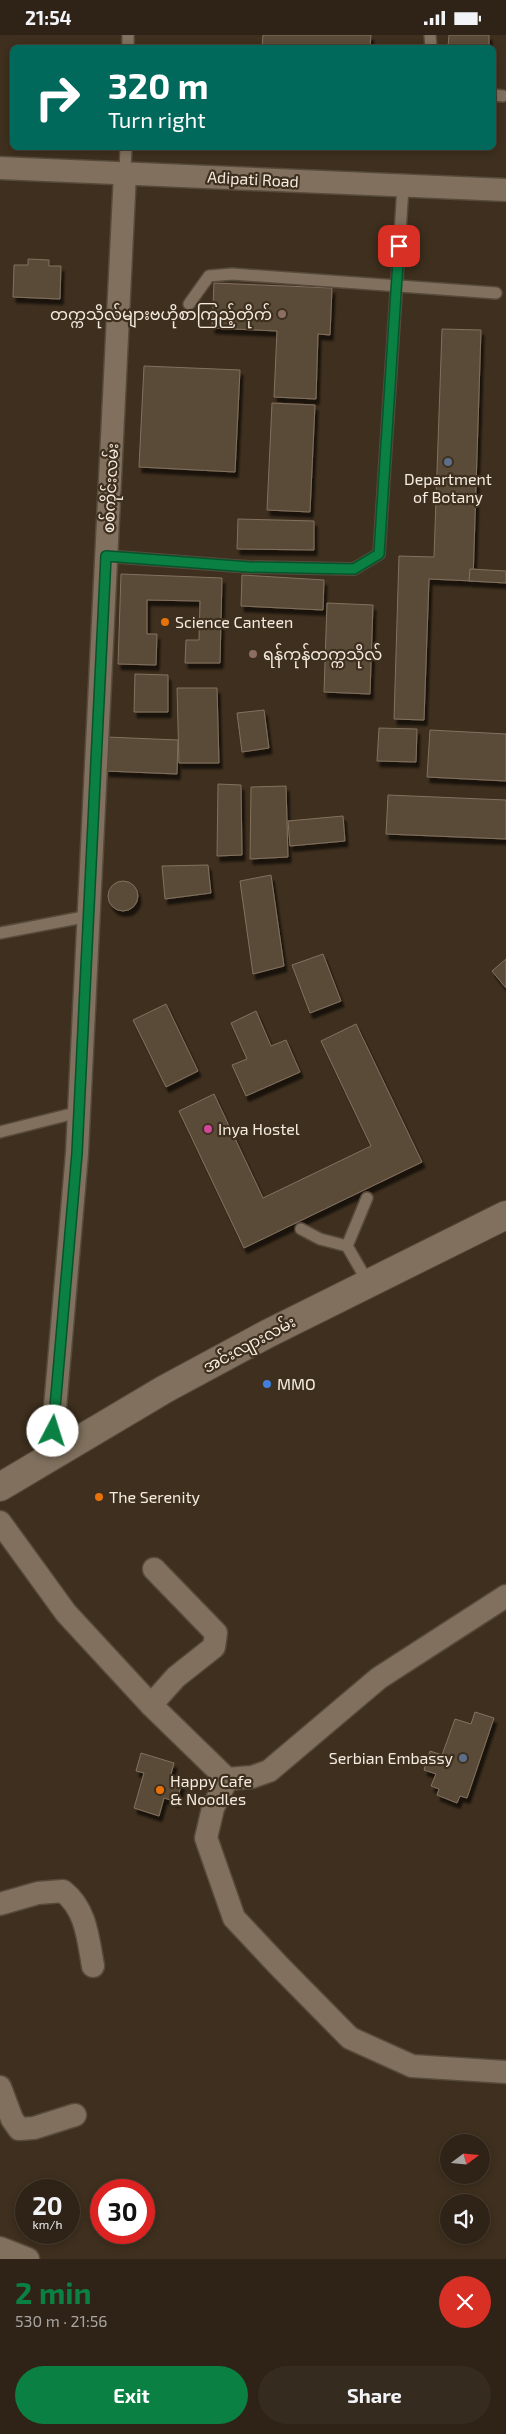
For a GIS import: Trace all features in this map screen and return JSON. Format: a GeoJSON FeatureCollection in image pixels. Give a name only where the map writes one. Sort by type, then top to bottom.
{"type":"FeatureCollection","features":[{"type":"Feature","properties":{"kind":"main road","name":"အင်းလျားလမ်း"},"geometry":{"type":"LineString","coordinates":[[0,1487],[52,1445],[165,1389],[250,1343],[506,1215]]}},
{"type":"Feature","properties":{"kind":"street","name":"Adipati Road"},"geometry":{"type":"LineString","coordinates":[[0,168],[506,191]]}},
{"type":"Feature","properties":{"kind":"street","name":"စစ်ကိုင်းလမ်း"},"geometry":{"type":"LineString","coordinates":[[52,1445],[79,1112],[125,173]]}},
{"type":"Feature","properties":{"kind":"street"},"geometry":{"type":"LineString","coordinates":[[0,1522],[66,1613],[151,1705],[227,1779],[252,1777],[269,1771],[379,1678],[506,1596]]}},
{"type":"Feature","properties":{"kind":"street"},"geometry":{"type":"LineString","coordinates":[[151,1705],[176,1677],[214,1647],[216,1633],[154,1569]]}},
{"type":"Feature","properties":{"kind":"street"},"geometry":{"type":"LineString","coordinates":[[227,1779],[213,1808],[206,1838],[234,1918],[280,1967],[350,2038],[412,2066],[506,2072]]}},
{"type":"Feature","properties":{"kind":"street"},"geometry":{"type":"LineString","coordinates":[[0,1904],[38,1893],[63,1891],[74,1900],[84,1919],[93,1966]]}},
{"type":"Feature","properties":{"kind":"street"},"geometry":{"type":"LineString","coordinates":[[0,2087],[12,2119],[19,2129],[34,2128],[75,2115]]}},
{"type":"Feature","properties":{"kind":"street"},"geometry":{"type":"LineString","coordinates":[[0,2248],[28,2259]]}},
{"type":"Feature","properties":{"kind":"lane","name":"စစ်ကိုင်းလမ်း"},"geometry":{"type":"LineString","coordinates":[[125,173],[126,150]]}},
{"type":"Feature","properties":{"kind":"lane"},"geometry":{"type":"LineString","coordinates":[[106,556],[249,567],[354,569],[379,554],[403,187]]}},
{"type":"Feature","properties":{"kind":"lane"},"geometry":{"type":"LineString","coordinates":[[189,304],[209,276],[232,274],[496,293]]}},
{"type":"Feature","properties":{"kind":"lane"},"geometry":{"type":"LineString","coordinates":[[0,933],[89,916]]}},
{"type":"Feature","properties":{"kind":"lane"},"geometry":{"type":"LineString","coordinates":[[0,1132],[79,1112]]}},
{"type":"Feature","properties":{"kind":"lane"},"geometry":{"type":"LineString","coordinates":[[347,1246],[367,1198]]}},
{"type":"Feature","properties":{"kind":"lane"},"geometry":{"type":"LineString","coordinates":[[301,1229],[320,1239],[347,1246],[369,1285]]}},
{"type":"Feature","properties":{"kind":"building"},"geometry":{"type":"Polygon","coordinates":[[[263,35],[371,35],[370,45],[262,45],[263,35]]]}},
{"type":"Feature","properties":{"kind":"building"},"geometry":{"type":"Polygon","coordinates":[[[449,35],[489,35],[489,45],[448,45],[449,35]]]}},
{"type":"Feature","properties":{"kind":"building"},"geometry":{"type":"Polygon","coordinates":[[[28,259],[49,260],[49,266],[61,266],[60,299],[13,297],[14,265],[28,265],[28,259]]]}},
{"type":"Feature","properties":{"kind":"building"},"geometry":{"type":"Polygon","coordinates":[[[214,283],[332,288],[330,335],[318,334],[316,399],[274,397],[277,331],[212,328],[214,283]]]}},
{"type":"Feature","properties":{"kind":"building"},"geometry":{"type":"Polygon","coordinates":[[[442,329],[481,330],[473,581],[429,579],[424,720],[394,719],[399,556],[434,557],[442,329]]]}},
{"type":"Feature","properties":{"kind":"building"},"geometry":{"type":"Polygon","coordinates":[[[144,366],[240,370],[235,472],[139,467],[144,366]]]}},
{"type":"Feature","properties":{"kind":"building"},"geometry":{"type":"Polygon","coordinates":[[[272,403],[315,405],[310,512],[267,510],[272,403]]]}},
{"type":"Feature","properties":{"kind":"building"},"geometry":{"type":"Polygon","coordinates":[[[238,519],[314,521],[314,550],[237,549],[238,519]]]}},
{"type":"Feature","properties":{"kind":"building"},"geometry":{"type":"Polygon","coordinates":[[[470,569],[506,571],[506,583],[469,581],[470,569]]]}},
{"type":"Feature","properties":{"kind":"building"},"geometry":{"type":"Polygon","coordinates":[[[121,574],[222,578],[220,663],[185,663],[186,640],[199,640],[200,601],[147,600],[147,634],[157,634],[156,665],[118,664],[121,574]]]}},
{"type":"Feature","properties":{"kind":"building"},"geometry":{"type":"Polygon","coordinates":[[[242,575],[324,580],[323,610],[241,606],[242,575]]]}},
{"type":"Feature","properties":{"kind":"building"},"geometry":{"type":"Polygon","coordinates":[[[327,603],[373,605],[370,694],[324,692],[327,603]]]}},
{"type":"Feature","properties":{"kind":"building"},"geometry":{"type":"Polygon","coordinates":[[[135,674],[168,675],[168,712],[134,712],[135,674]]]}},
{"type":"Feature","properties":{"kind":"building"},"geometry":{"type":"Polygon","coordinates":[[[177,688],[217,688],[219,763],[179,763],[177,688]]]}},
{"type":"Feature","properties":{"kind":"building"},"geometry":{"type":"Polygon","coordinates":[[[264,710],[269,748],[242,752],[237,713],[264,710]]]}},
{"type":"Feature","properties":{"kind":"building"},"geometry":{"type":"Polygon","coordinates":[[[379,728],[417,729],[416,762],[377,761],[379,728]]]}},
{"type":"Feature","properties":{"kind":"building"},"geometry":{"type":"Polygon","coordinates":[[[430,730],[506,734],[506,781],[427,777],[430,730]]]}},
{"type":"Feature","properties":{"kind":"building"},"geometry":{"type":"Polygon","coordinates":[[[107,737],[178,740],[177,774],[106,771],[107,737]]]}},
{"type":"Feature","properties":{"kind":"building"},"geometry":{"type":"Polygon","coordinates":[[[218,784],[241,785],[242,855],[217,856],[218,784]]]}},
{"type":"Feature","properties":{"kind":"building"},"geometry":{"type":"Polygon","coordinates":[[[286,786],[288,857],[250,859],[251,787],[286,786]]]}},
{"type":"Feature","properties":{"kind":"building"},"geometry":{"type":"Polygon","coordinates":[[[388,795],[506,800],[506,839],[386,834],[388,795]]]}},
{"type":"Feature","properties":{"kind":"building"},"geometry":{"type":"Polygon","coordinates":[[[343,816],[345,841],[290,846],[288,821],[343,816]]]}},
{"type":"Feature","properties":{"kind":"building"},"geometry":{"type":"Polygon","coordinates":[[[208,865],[211,893],[165,899],[162,866],[208,865]]]}},
{"type":"Feature","properties":{"kind":"building"},"geometry":{"type":"Polygon","coordinates":[[[271,875],[284,966],[253,974],[240,881],[271,875]]]}},
{"type":"Feature","properties":{"kind":"building"},"geometry":{"type":"Polygon","coordinates":[[[123,881],[134,885],[138,896],[134,907],[123,911],[112,907],[108,896],[112,885],[123,881]]]}},
{"type":"Feature","properties":{"kind":"building"},"geometry":{"type":"Polygon","coordinates":[[[323,954],[341,1001],[310,1013],[292,965],[323,954]]]}},
{"type":"Feature","properties":{"kind":"building"},"geometry":{"type":"Polygon","coordinates":[[[506,959],[506,988],[492,971],[506,959]]]}},
{"type":"Feature","properties":{"kind":"building"},"geometry":{"type":"Polygon","coordinates":[[[166,1004],[198,1071],[166,1087],[133,1020],[166,1004]]]}},
{"type":"Feature","properties":{"kind":"building"},"geometry":{"type":"Polygon","coordinates":[[[256,1011],[271,1046],[286,1040],[300,1072],[246,1096],[232,1065],[247,1059],[231,1023],[256,1011]]]}},
{"type":"Feature","properties":{"kind":"building","name":"Inya Hostel"},"geometry":{"type":"Polygon","coordinates":[[[356,1024],[422,1162],[244,1248],[179,1111],[214,1094],[263,1198],[371,1146],[321,1041],[356,1024]]]}},
{"type":"Feature","properties":{"kind":"building"},"geometry":{"type":"Polygon","coordinates":[[[475,1712],[494,1718],[467,1798],[460,1796],[457,1803],[437,1795],[439,1789],[431,1786],[436,1774],[424,1770],[430,1751],[442,1755],[455,1719],[471,1724],[475,1712]]]}},
{"type":"Feature","properties":{"kind":"building","name":"Happy Cafe & Noodles"},"geometry":{"type":"Polygon","coordinates":[[[141,1753],[174,1763],[170,1778],[182,1781],[177,1802],[164,1798],[159,1816],[134,1808],[144,1773],[136,1771],[141,1753]]]}},
{"type":"Feature","properties":{"kind":"place","name":"တက္ကသိုလ်များဗဟိုစာကြည့်တိုက်"},"geometry":{"type":"Point","coordinates":[282,314]}},
{"type":"Feature","properties":{"kind":"place","name":"Department of Botany"},"geometry":{"type":"Point","coordinates":[448,462]}},
{"type":"Feature","properties":{"kind":"place","name":"Science Canteen"},"geometry":{"type":"Point","coordinates":[165,622]}},
{"type":"Feature","properties":{"kind":"place","name":"ရန်ကုန်တက္ကသိုလ်"},"geometry":{"type":"Point","coordinates":[253,654]}},
{"type":"Feature","properties":{"kind":"place","name":"Inya Hostel"},"geometry":{"type":"Point","coordinates":[208,1129]}},
{"type":"Feature","properties":{"kind":"place","name":"MMO"},"geometry":{"type":"Point","coordinates":[267,1384]}},
{"type":"Feature","properties":{"kind":"place","name":"The Serenity"},"geometry":{"type":"Point","coordinates":[99,1497]}},
{"type":"Feature","properties":{"kind":"place","name":"Serbian Embassy"},"geometry":{"type":"Point","coordinates":[463,1758]}},
{"type":"Feature","properties":{"kind":"place","name":"Happy Cafe & Noodles"},"geometry":{"type":"Point","coordinates":[160,1790]}},
{"type":"Feature","properties":{"kind":"route"},"geometry":{"type":"LineString","coordinates":[[53,1431],[77,1153],[106,556],[249,567],[354,569],[379,554],[399,246]]}}]}
